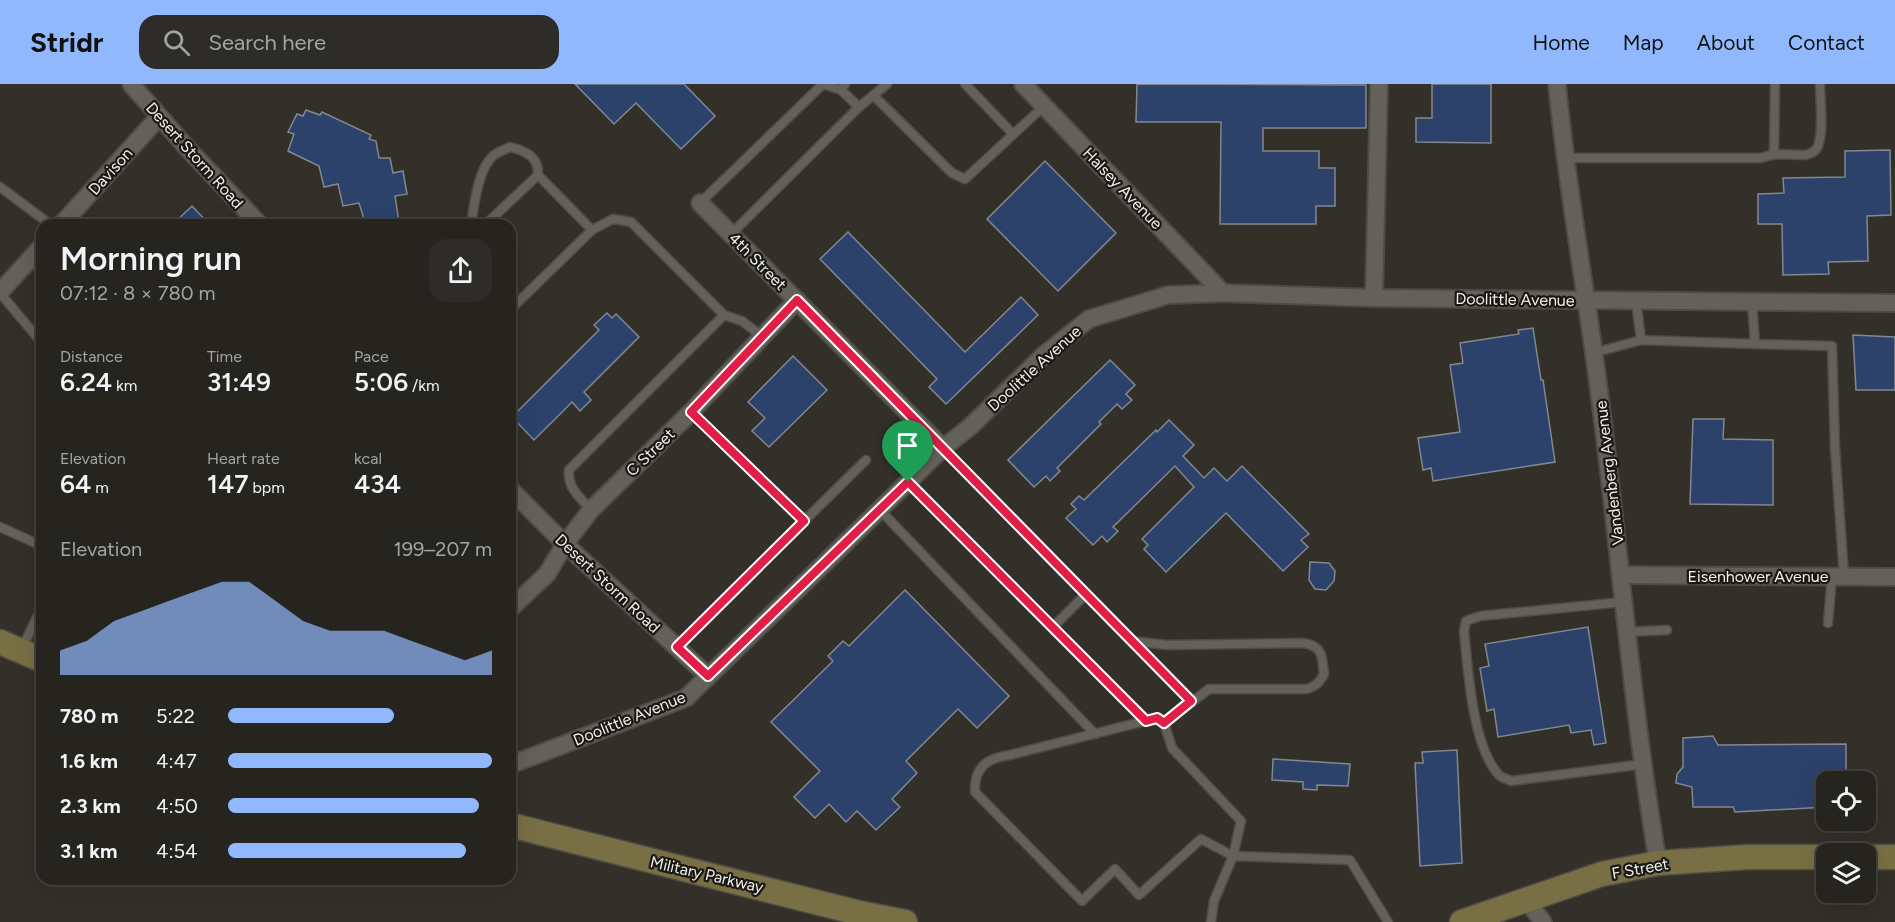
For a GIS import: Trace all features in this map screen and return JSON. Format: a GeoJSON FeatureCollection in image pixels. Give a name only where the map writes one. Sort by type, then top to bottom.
{"type":"FeatureCollection","features":[{"type":"Feature","properties":{"kind":"street","name":"Desert Storm Road"},"geometry":{"type":"LineString","coordinates":[[131,84],[254,219]]}},
{"type":"Feature","properties":{"kind":"street","name":"Halsey Avenue"},"geometry":{"type":"LineString","coordinates":[[1023,84],[1223,292]]}},
{"type":"Feature","properties":{"kind":"street"},"geometry":{"type":"LineString","coordinates":[[1374,297],[1379,84]]}},
{"type":"Feature","properties":{"kind":"street","name":"Vandenberg Avenue"},"geometry":{"type":"LineString","coordinates":[[1557,84],[1593,353],[1626,632],[1658,863]]}},
{"type":"Feature","properties":{"kind":"street","name":"Davison"},"geometry":{"type":"LineString","coordinates":[[66,219],[159,117]]}},
{"type":"Feature","properties":{"kind":"street","name":"4th Street"},"geometry":{"type":"LineString","coordinates":[[700,202],[943,448]]}},
{"type":"Feature","properties":{"kind":"street"},"geometry":{"type":"LineString","coordinates":[[0,292],[36,253]]}},
{"type":"Feature","properties":{"kind":"street","name":"Doolittle Avenue"},"geometry":{"type":"LineString","coordinates":[[516,763],[686,698],[943,448],[971,426],[1044,356],[1089,319],[1168,295],[1223,292],[1374,297],[1895,303]]}},
{"type":"Feature","properties":{"kind":"street","name":"C Street"},"geometry":{"type":"LineString","coordinates":[[516,603],[547,574],[591,510],[691,412],[797,300]]}},
{"type":"Feature","properties":{"kind":"street","name":"Desert Storm Road"},"geometry":{"type":"LineString","coordinates":[[516,495],[708,676]]}},
{"type":"Feature","properties":{"kind":"street","name":"Eisenhower Avenue"},"geometry":{"type":"LineString","coordinates":[[1620,575],[1895,577]]}},
{"type":"Feature","properties":{"kind":"street","name":"Military Parkway"},"geometry":{"type":"LineString","coordinates":[[516,827],[859,913],[905,922]]}},
{"type":"Feature","properties":{"kind":"street","name":"F Street"},"geometry":{"type":"LineString","coordinates":[[1461,922],[1486,918],[1602,874],[1658,863],[1748,857],[1816,857]]}},
{"type":"Feature","properties":{"kind":"street"},"geometry":{"type":"LineString","coordinates":[[1876,857],[1895,857]]}},
{"type":"Feature","properties":{"kind":"street"},"geometry":{"type":"LineString","coordinates":[[1527,901],[1543,922]]}},
{"type":"Feature","properties":{"kind":"lane"},"geometry":{"type":"LineString","coordinates":[[700,202],[823,84],[843,87],[859,108]]}},
{"type":"Feature","properties":{"kind":"lane"},"geometry":{"type":"LineString","coordinates":[[731,234],[859,108],[887,84]]}},
{"type":"Feature","properties":{"kind":"lane"},"geometry":{"type":"LineString","coordinates":[[965,84],[1013,134]]}},
{"type":"Feature","properties":{"kind":"lane"},"geometry":{"type":"LineString","coordinates":[[1774,153],[1775,84]]}},
{"type":"Feature","properties":{"kind":"lane"},"geometry":{"type":"LineString","coordinates":[[1566,158],[1761,158],[1774,153],[1806,155],[1814,152],[1818,146],[1820,84]]}},
{"type":"Feature","properties":{"kind":"lane"},"geometry":{"type":"LineString","coordinates":[[874,96],[952,174],[965,179],[1044,106]]}},
{"type":"Feature","properties":{"kind":"lane"},"geometry":{"type":"LineString","coordinates":[[472,219],[477,189],[487,165],[493,155],[510,147],[528,153],[534,159],[538,175],[592,230]]}},
{"type":"Feature","properties":{"kind":"lane"},"geometry":{"type":"LineString","coordinates":[[491,219],[538,175]]}},
{"type":"Feature","properties":{"kind":"lane"},"geometry":{"type":"LineString","coordinates":[[0,187],[43,219]]}},
{"type":"Feature","properties":{"kind":"lane"},"geometry":{"type":"LineString","coordinates":[[516,304],[592,230],[613,219],[631,222],[724,315],[742,321],[763,337]]}},
{"type":"Feature","properties":{"kind":"lane"},"geometry":{"type":"LineString","coordinates":[[0,292],[36,336]]}},
{"type":"Feature","properties":{"kind":"lane"},"geometry":{"type":"LineString","coordinates":[[1636,300],[1641,340]]}},
{"type":"Feature","properties":{"kind":"lane"},"geometry":{"type":"LineString","coordinates":[[1752,302],[1755,344]]}},
{"type":"Feature","properties":{"kind":"lane"},"geometry":{"type":"LineString","coordinates":[[591,510],[571,488],[568,479],[569,470],[724,315]]}},
{"type":"Feature","properties":{"kind":"lane"},"geometry":{"type":"LineString","coordinates":[[1593,353],[1641,340],[1832,346],[1838,576],[1828,623]]}},
{"type":"Feature","properties":{"kind":"lane"},"geometry":{"type":"LineString","coordinates":[[691,412],[804,521]]}},
{"type":"Feature","properties":{"kind":"lane"},"geometry":{"type":"LineString","coordinates":[[943,448],[1191,701]]}},
{"type":"Feature","properties":{"kind":"lane"},"geometry":{"type":"LineString","coordinates":[[677,647],[866,460]]}},
{"type":"Feature","properties":{"kind":"lane"},"geometry":{"type":"LineString","coordinates":[[908,482],[1146,721]]}},
{"type":"Feature","properties":{"kind":"lane"},"geometry":{"type":"LineString","coordinates":[[879,509],[1095,734]]}},
{"type":"Feature","properties":{"kind":"lane"},"geometry":{"type":"LineString","coordinates":[[0,527],[36,543]]}},
{"type":"Feature","properties":{"kind":"lane"},"geometry":{"type":"LineString","coordinates":[[1053,627],[1086,594]]}},
{"type":"Feature","properties":{"kind":"lane"},"geometry":{"type":"LineString","coordinates":[[1623,602],[1480,616],[1466,621],[1464,631],[1472,705],[1479,734],[1493,766],[1500,777],[1511,781],[1644,764]]}},
{"type":"Feature","properties":{"kind":"lane"},"geometry":{"type":"LineString","coordinates":[[21,651],[36,620]]}},
{"type":"Feature","properties":{"kind":"lane"},"geometry":{"type":"LineString","coordinates":[[1626,632],[1667,630]]}},
{"type":"Feature","properties":{"kind":"lane"},"geometry":{"type":"LineString","coordinates":[[1132,641],[1167,645],[1303,643],[1314,645],[1320,652],[1324,674],[1318,684],[1313,687],[1307,689],[1209,689],[1164,723]]}},
{"type":"Feature","properties":{"kind":"lane"},"geometry":{"type":"LineString","coordinates":[[1211,922],[1214,901],[1233,856],[1242,821],[1172,748],[1164,723],[1157,718],[1010,755],[992,757],[982,766],[975,783],[975,792],[1082,901],[1115,869],[1139,895],[1201,839],[1233,856],[1350,860],[1388,922]]}},
{"type":"Feature","properties":{"kind":"building"},"geometry":{"type":"Polygon","coordinates":[[[575,84],[684,84],[715,116],[681,149],[636,103],[614,124],[575,84]]]}},
{"type":"Feature","properties":{"kind":"building"},"geometry":{"type":"Polygon","coordinates":[[[1137,84],[1366,85],[1366,128],[1263,128],[1263,151],[1319,151],[1319,168],[1335,168],[1335,206],[1316,206],[1316,224],[1220,224],[1221,122],[1136,122],[1137,84]]]}},
{"type":"Feature","properties":{"kind":"building"},"geometry":{"type":"Polygon","coordinates":[[[1432,84],[1491,84],[1491,143],[1416,142],[1416,118],[1432,118],[1432,84]]]}},
{"type":"Feature","properties":{"kind":"building"},"geometry":{"type":"Polygon","coordinates":[[[306,110],[320,115],[322,112],[371,135],[369,139],[376,141],[379,158],[390,158],[393,173],[403,171],[407,194],[395,196],[399,219],[364,219],[359,203],[343,206],[338,184],[324,187],[319,166],[288,151],[294,134],[288,132],[297,114],[303,116],[306,110]]]}},
{"type":"Feature","properties":{"kind":"building"},"geometry":{"type":"Polygon","coordinates":[[[1890,150],[1891,215],[1867,216],[1868,261],[1828,262],[1829,274],[1783,275],[1782,224],[1758,224],[1758,194],[1784,193],[1783,178],[1845,177],[1845,151],[1890,150]]]}},
{"type":"Feature","properties":{"kind":"building"},"geometry":{"type":"Polygon","coordinates":[[[1045,161],[1116,233],[1058,291],[987,219],[1045,161]]]}},
{"type":"Feature","properties":{"kind":"building"},"geometry":{"type":"Polygon","coordinates":[[[192,206],[204,219],[178,219],[192,206]]]}},
{"type":"Feature","properties":{"kind":"building"},"geometry":{"type":"Polygon","coordinates":[[[848,232],[965,352],[1021,297],[1038,315],[946,404],[929,387],[937,379],[820,259],[848,232]]]}},
{"type":"Feature","properties":{"kind":"building"},"geometry":{"type":"Polygon","coordinates":[[[607,313],[612,318],[616,314],[639,337],[584,392],[591,400],[580,411],[572,402],[534,440],[516,421],[516,413],[599,330],[594,325],[607,313]]]}},
{"type":"Feature","properties":{"kind":"building"},"geometry":{"type":"Polygon","coordinates":[[[1533,328],[1555,462],[1433,481],[1431,468],[1423,470],[1418,438],[1460,432],[1450,365],[1463,363],[1460,343],[1519,334],[1518,330],[1533,328]]]}},
{"type":"Feature","properties":{"kind":"building"},"geometry":{"type":"Polygon","coordinates":[[[1853,335],[1895,337],[1895,390],[1856,390],[1853,335]]]}},
{"type":"Feature","properties":{"kind":"building"},"geometry":{"type":"Polygon","coordinates":[[[793,356],[827,390],[769,447],[752,431],[765,418],[748,402],[793,356]]]}},
{"type":"Feature","properties":{"kind":"building"},"geometry":{"type":"Polygon","coordinates":[[[1110,360],[1135,385],[1126,394],[1132,400],[1122,409],[1117,404],[1099,422],[1101,424],[1057,468],[1060,471],[1050,481],[1046,476],[1034,487],[1008,460],[1110,360]]]}},
{"type":"Feature","properties":{"kind":"building"},"geometry":{"type":"Polygon","coordinates":[[[1693,419],[1724,419],[1723,439],[1773,440],[1773,505],[1690,504],[1693,419]]]}},
{"type":"Feature","properties":{"kind":"building"},"geometry":{"type":"Polygon","coordinates":[[[1169,420],[1194,445],[1183,456],[1204,478],[1214,468],[1227,481],[1242,466],[1309,534],[1301,540],[1308,547],[1283,571],[1226,513],[1166,572],[1144,549],[1148,545],[1142,539],[1194,487],[1175,466],[1113,527],[1118,531],[1107,542],[1102,536],[1093,545],[1066,518],[1076,509],[1071,504],[1079,496],[1084,500],[1169,420]]]}},
{"type":"Feature","properties":{"kind":"building"},"geometry":{"type":"Polygon","coordinates":[[[1310,562],[1329,563],[1335,571],[1334,581],[1326,590],[1315,589],[1309,580],[1310,562]]]}},
{"type":"Feature","properties":{"kind":"building"},"geometry":{"type":"Polygon","coordinates":[[[905,590],[1009,696],[977,728],[958,709],[906,761],[917,773],[892,799],[900,807],[876,830],[857,811],[846,822],[829,804],[815,818],[794,797],[820,771],[771,722],[833,661],[828,656],[843,641],[849,646],[905,590]]]}},
{"type":"Feature","properties":{"kind":"building"},"geometry":{"type":"Polygon","coordinates":[[[1588,627],[1606,743],[1594,745],[1591,730],[1571,733],[1569,725],[1498,737],[1494,709],[1487,711],[1480,668],[1489,666],[1485,644],[1588,627]]]}},
{"type":"Feature","properties":{"kind":"building"},"geometry":{"type":"Polygon","coordinates":[[[1713,736],[1718,745],[1846,744],[1846,771],[1816,771],[1816,808],[1735,812],[1733,807],[1693,807],[1692,787],[1676,783],[1677,774],[1683,767],[1683,738],[1713,736]]]}},
{"type":"Feature","properties":{"kind":"building"},"geometry":{"type":"Polygon","coordinates":[[[1457,750],[1462,863],[1420,866],[1415,763],[1423,763],[1422,752],[1457,750]]]}},
{"type":"Feature","properties":{"kind":"building"},"geometry":{"type":"Polygon","coordinates":[[[1273,759],[1350,764],[1348,786],[1317,785],[1317,790],[1303,789],[1303,782],[1272,780],[1273,759]]]}},
{"type":"Feature","properties":{"kind":"route"},"geometry":{"type":"LineString","coordinates":[[797,300],[1191,701],[1164,723],[1157,718],[1146,721],[908,482],[708,676],[677,647],[804,521],[691,412],[797,300]]}}]}
